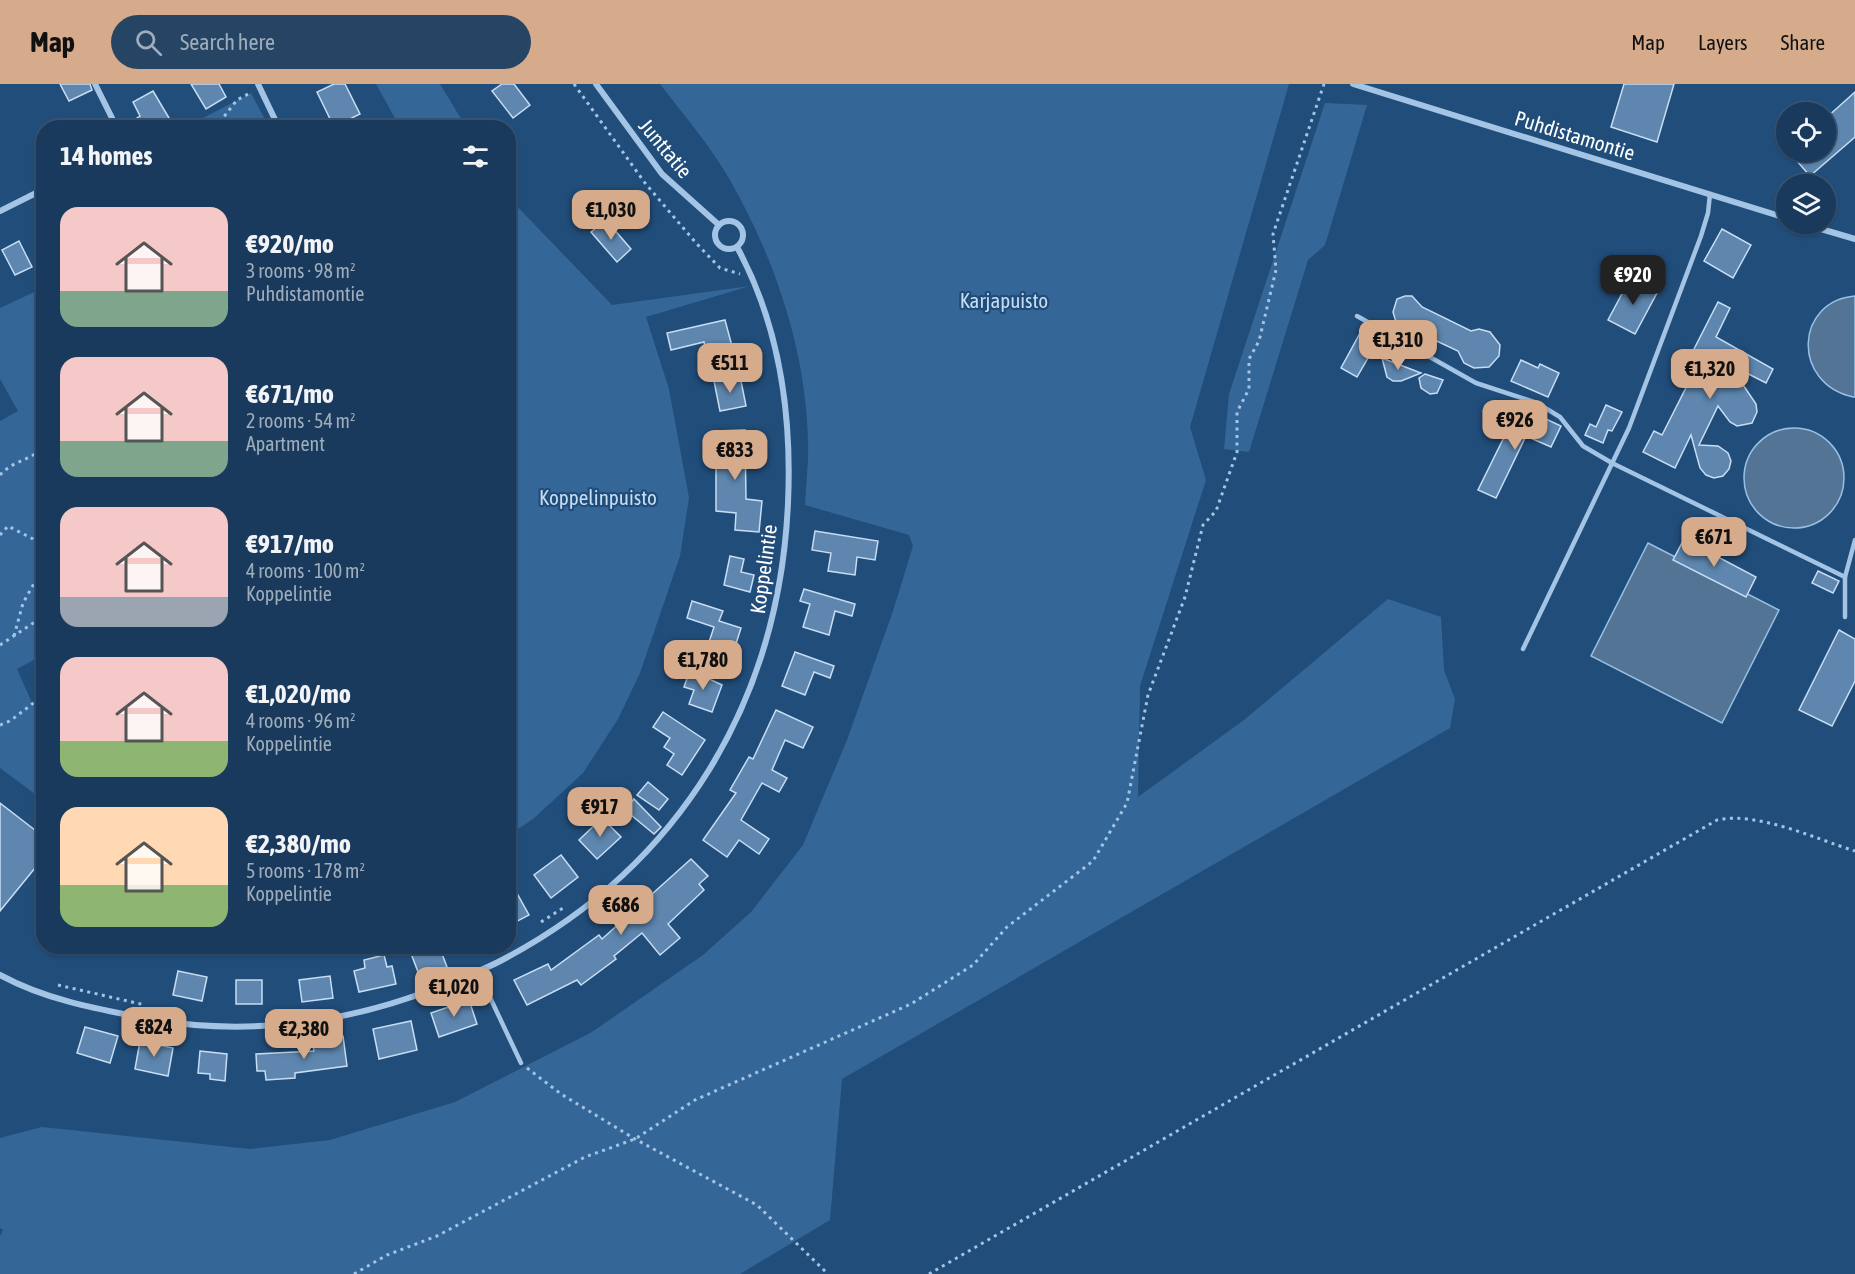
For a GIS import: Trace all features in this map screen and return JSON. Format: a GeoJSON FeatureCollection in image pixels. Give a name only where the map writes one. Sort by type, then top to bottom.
{"type":"FeatureCollection","features":[{"type":"Feature","properties":{"kind":"street"},"geometry":{"type":"LineString","coordinates":[[95,84],[113,120]]}},
{"type":"Feature","properties":{"kind":"street","name":"Junttatie"},"geometry":{"type":"LineString","coordinates":[[596,84],[662,174],[719,225]]}},
{"type":"Feature","properties":{"kind":"street","name":"Puhdistamontie"},"geometry":{"type":"LineString","coordinates":[[1353,84],[1776,215]]}},
{"type":"Feature","properties":{"kind":"street"},"geometry":{"type":"LineString","coordinates":[[259,86],[275,120]]}},
{"type":"Feature","properties":{"kind":"street"},"geometry":{"type":"LineString","coordinates":[[0,211],[36,193]]}},
{"type":"Feature","properties":{"kind":"street"},"geometry":{"type":"LineString","coordinates":[[731,220],[742,227],[743,240],[737,247],[728,249],[717,242],[715,233],[719,225],[731,220]]}},
{"type":"Feature","properties":{"kind":"street"},"geometry":{"type":"LineString","coordinates":[[1836,233],[1855,239]]}},
{"type":"Feature","properties":{"kind":"street","name":"Koppelintie"},"geometry":{"type":"LineString","coordinates":[[516,952],[568,920],[642,857],[676,818],[707,774],[725,743],[758,668],[780,591],[786,539],[789,458],[785,397],[780,366],[763,305],[750,270],[737,247]]}},
{"type":"Feature","properties":{"kind":"street","name":"Koppelintie"},"geometry":{"type":"LineString","coordinates":[[0,975],[53,998],[93,1009],[212,1028],[256,1027],[368,1011],[416,996],[478,972],[513,954]]}},
{"type":"Feature","properties":{"kind":"lane"},"geometry":{"type":"LineString","coordinates":[[1523,649],[1629,428],[1697,246],[1708,213],[1710,194]]}},
{"type":"Feature","properties":{"kind":"lane"},"geometry":{"type":"LineString","coordinates":[[1357,316],[1476,383],[1537,403],[1560,417],[1583,446],[1612,463],[1845,578]]}},
{"type":"Feature","properties":{"kind":"lane"},"geometry":{"type":"LineString","coordinates":[[1845,616],[1845,578],[1855,540]]}},
{"type":"Feature","properties":{"kind":"lane"},"geometry":{"type":"LineString","coordinates":[[478,972],[520,1063]]}},
{"type":"Feature","properties":{"kind":"path"},"geometry":{"type":"LineString","coordinates":[[574,84],[645,183],[696,243],[720,268],[739,274],[750,270]]}},
{"type":"Feature","properties":{"kind":"path"},"geometry":{"type":"LineString","coordinates":[[354,1274],[387,1255],[437,1236],[585,1157],[635,1139],[695,1100],[911,1004],[973,965],[1007,927],[1093,861],[1127,803],[1148,695],[1185,597],[1203,525],[1216,511],[1237,452],[1237,412],[1249,389],[1249,359],[1259,341],[1276,270],[1273,234],[1324,84]]}},
{"type":"Feature","properties":{"kind":"path"},"geometry":{"type":"LineString","coordinates":[[221,120],[237,100],[259,86]]}},
{"type":"Feature","properties":{"kind":"path"},"geometry":{"type":"LineString","coordinates":[[0,475],[11,463],[36,454]]}},
{"type":"Feature","properties":{"kind":"path"},"geometry":{"type":"LineString","coordinates":[[0,535],[8,526],[33,539],[36,543]]}},
{"type":"Feature","properties":{"kind":"path"},"geometry":{"type":"LineString","coordinates":[[14,636],[23,603],[36,580]]}},
{"type":"Feature","properties":{"kind":"path"},"geometry":{"type":"LineString","coordinates":[[0,645],[36,621]]}},
{"type":"Feature","properties":{"kind":"path"},"geometry":{"type":"LineString","coordinates":[[0,725],[10,721],[36,701]]}},
{"type":"Feature","properties":{"kind":"path"},"geometry":{"type":"LineString","coordinates":[[929,1274],[1718,820],[1732,817],[1752,819],[1855,851]]}},
{"type":"Feature","properties":{"kind":"path"},"geometry":{"type":"LineString","coordinates":[[537,924],[565,906]]}},
{"type":"Feature","properties":{"kind":"path"},"geometry":{"type":"LineString","coordinates":[[51,984],[150,1006]]}},
{"type":"Feature","properties":{"kind":"path"},"geometry":{"type":"LineString","coordinates":[[520,1063],[561,1094],[635,1139],[757,1205],[828,1274]]}},
{"type":"Feature","properties":{"kind":"green space"},"geometry":{"type":"Polygon","coordinates":[[[376,84],[440,84],[462,120],[396,120],[376,84]]]}},
{"type":"Feature","properties":{"kind":"green space","name":"Karjapuisto"},"geometry":{"type":"Polygon","coordinates":[[[660,84],[1289,84],[1190,427],[1206,480],[1140,686],[1138,797],[1244,720],[1388,599],[1441,617],[1444,670],[1455,699],[1450,728],[842,1079],[830,1220],[740,1274],[0,1274],[0,1236],[3,1230],[0,1228],[0,1138],[42,1127],[250,1149],[330,1140],[455,1102],[592,1032],[703,955],[751,912],[803,845],[847,740],[893,611],[913,546],[909,535],[805,505],[808,465],[806,407],[794,339],[774,273],[746,210],[723,168],[660,84]]]}},
{"type":"Feature","properties":{"kind":"green space"},"geometry":{"type":"Polygon","coordinates":[[[251,93],[265,120],[199,120],[251,93]]]}},
{"type":"Feature","properties":{"kind":"green space"},"geometry":{"type":"Polygon","coordinates":[[[1325,103],[1367,105],[1325,245],[1308,260],[1249,452],[1224,449],[1229,394],[1325,103]]]}},
{"type":"Feature","properties":{"kind":"green space","name":"Koppelinpuisto"},"geometry":{"type":"Polygon","coordinates":[[[516,205],[612,305],[750,286],[646,317],[669,389],[689,498],[680,556],[640,673],[618,719],[583,773],[533,819],[516,830],[516,205]]]}},
{"type":"Feature","properties":{"kind":"green space"},"geometry":{"type":"Polygon","coordinates":[[[36,291],[36,659],[17,669],[36,712],[36,795],[0,768],[0,421],[18,411],[0,379],[0,308],[36,291]]]}},
{"type":"Feature","properties":{"kind":"shaded area"},"geometry":{"type":"Polygon","coordinates":[[[1855,296],[1855,397],[1853,397],[1833,389],[1819,376],[1811,360],[1808,343],[1812,326],[1821,312],[1835,301],[1855,296]]]}},
{"type":"Feature","properties":{"kind":"shaded area"},"geometry":{"type":"Polygon","coordinates":[[[1794,428],[1822,436],[1836,450],[1844,478],[1836,506],[1822,520],[1794,528],[1766,520],[1752,506],[1744,478],[1752,450],[1766,436],[1794,428]]]}},
{"type":"Feature","properties":{"kind":"shaded area"},"geometry":{"type":"Polygon","coordinates":[[[1648,543],[1779,610],[1722,723],[1591,656],[1648,543]]]}},
{"type":"Feature","properties":{"kind":"building"},"geometry":{"type":"Polygon","coordinates":[[[60,84],[90,84],[92,90],[69,101],[60,84]]]}},
{"type":"Feature","properties":{"kind":"building"},"geometry":{"type":"Polygon","coordinates":[[[191,84],[219,84],[226,97],[206,109],[191,84]]]}},
{"type":"Feature","properties":{"kind":"building"},"geometry":{"type":"Polygon","coordinates":[[[334,84],[345,84],[360,114],[348,120],[331,120],[317,92],[334,84]]]}},
{"type":"Feature","properties":{"kind":"building"},"geometry":{"type":"Polygon","coordinates":[[[502,84],[514,84],[530,105],[513,118],[492,91],[502,84]]]}},
{"type":"Feature","properties":{"kind":"building"},"geometry":{"type":"Polygon","coordinates":[[[1624,84],[1674,84],[1657,142],[1611,127],[1624,84]]]}},
{"type":"Feature","properties":{"kind":"building"},"geometry":{"type":"Polygon","coordinates":[[[153,91],[170,120],[134,120],[140,116],[133,102],[153,91]]]}},
{"type":"Feature","properties":{"kind":"building"},"geometry":{"type":"Polygon","coordinates":[[[1855,92],[1855,137],[1836,153],[1836,109],[1855,92]]]}},
{"type":"Feature","properties":{"kind":"building"},"geometry":{"type":"Polygon","coordinates":[[[1798,162],[1826,162],[1812,174],[1808,174],[1798,162]]]}},
{"type":"Feature","properties":{"kind":"building"},"geometry":{"type":"Polygon","coordinates":[[[606,220],[631,249],[617,262],[591,232],[606,220]]]}},
{"type":"Feature","properties":{"kind":"building"},"geometry":{"type":"Polygon","coordinates":[[[1722,229],[1751,245],[1733,278],[1704,261],[1722,229]]]}},
{"type":"Feature","properties":{"kind":"building"},"geometry":{"type":"Polygon","coordinates":[[[19,241],[32,267],[15,275],[2,250],[19,241]]]}},
{"type":"Feature","properties":{"kind":"building"},"geometry":{"type":"Polygon","coordinates":[[[1631,277],[1658,291],[1635,334],[1608,320],[1631,277]]]}},
{"type":"Feature","properties":{"kind":"building"},"geometry":{"type":"Polygon","coordinates":[[[1412,296],[1422,307],[1471,331],[1479,329],[1490,332],[1500,345],[1499,356],[1489,367],[1474,368],[1464,363],[1458,351],[1396,322],[1393,312],[1397,299],[1412,296]]]}},
{"type":"Feature","properties":{"kind":"building"},"geometry":{"type":"Polygon","coordinates":[[[1718,302],[1730,308],[1716,337],[1773,369],[1766,383],[1729,364],[1756,404],[1757,412],[1752,423],[1737,426],[1730,422],[1718,406],[1699,445],[1718,446],[1728,453],[1731,461],[1729,469],[1723,476],[1714,478],[1706,475],[1700,468],[1691,435],[1675,468],[1643,452],[1654,431],[1662,435],[1701,358],[1692,353],[1718,302]]]}},
{"type":"Feature","properties":{"kind":"building"},"geometry":{"type":"Polygon","coordinates":[[[725,320],[733,350],[707,356],[704,342],[671,350],[667,333],[725,320]]]}},
{"type":"Feature","properties":{"kind":"building"},"geometry":{"type":"Polygon","coordinates":[[[1359,335],[1376,344],[1357,377],[1341,368],[1359,335]]]}},
{"type":"Feature","properties":{"kind":"building"},"geometry":{"type":"Polygon","coordinates":[[[1382,358],[1421,373],[1401,381],[1393,381],[1387,377],[1382,358]]]}},
{"type":"Feature","properties":{"kind":"building"},"geometry":{"type":"Polygon","coordinates":[[[1521,360],[1538,368],[1540,364],[1559,373],[1548,397],[1511,381],[1521,360]]]}},
{"type":"Feature","properties":{"kind":"building"},"geometry":{"type":"Polygon","coordinates":[[[1425,374],[1443,380],[1437,393],[1430,394],[1421,388],[1419,378],[1425,374]]]}},
{"type":"Feature","properties":{"kind":"building"},"geometry":{"type":"Polygon","coordinates":[[[740,376],[746,406],[720,411],[714,381],[740,376]]]}},
{"type":"Feature","properties":{"kind":"building"},"geometry":{"type":"Polygon","coordinates":[[[1606,405],[1622,412],[1612,431],[1608,430],[1603,443],[1585,435],[1590,424],[1596,427],[1606,405]]]}},
{"type":"Feature","properties":{"kind":"building"},"geometry":{"type":"Polygon","coordinates":[[[1515,415],[1542,428],[1546,419],[1561,426],[1551,447],[1526,436],[1496,498],[1478,490],[1515,415]]]}},
{"type":"Feature","properties":{"kind":"building"},"geometry":{"type":"Polygon","coordinates":[[[745,430],[746,499],[762,501],[759,532],[735,530],[736,513],[716,511],[716,431],[745,430]]]}},
{"type":"Feature","properties":{"kind":"building"},"geometry":{"type":"Polygon","coordinates":[[[815,531],[878,541],[875,560],[857,557],[855,575],[828,571],[831,553],[812,550],[815,531]]]}},
{"type":"Feature","properties":{"kind":"building"},"geometry":{"type":"Polygon","coordinates":[[[1684,539],[1756,577],[1746,597],[1673,560],[1684,539]]]}},
{"type":"Feature","properties":{"kind":"building"},"geometry":{"type":"Polygon","coordinates":[[[730,556],[744,559],[741,572],[754,575],[750,592],[724,585],[730,556]]]}},
{"type":"Feature","properties":{"kind":"building"},"geometry":{"type":"Polygon","coordinates":[[[1818,571],[1839,581],[1833,593],[1812,583],[1818,571]]]}},
{"type":"Feature","properties":{"kind":"building"},"geometry":{"type":"Polygon","coordinates":[[[804,589],[855,604],[852,616],[835,611],[829,635],[803,627],[810,604],[800,601],[804,589]]]}},
{"type":"Feature","properties":{"kind":"building"},"geometry":{"type":"Polygon","coordinates":[[[692,601],[723,611],[719,621],[741,628],[729,666],[704,657],[714,627],[687,618],[692,601]]]}},
{"type":"Feature","properties":{"kind":"building"},"geometry":{"type":"Polygon","coordinates":[[[1839,630],[1855,639],[1855,681],[1832,726],[1799,710],[1839,630]]]}},
{"type":"Feature","properties":{"kind":"building"},"geometry":{"type":"Polygon","coordinates":[[[795,652],[834,666],[830,678],[814,672],[805,695],[782,686],[795,652]]]}},
{"type":"Feature","properties":{"kind":"building"},"geometry":{"type":"Polygon","coordinates":[[[690,670],[722,685],[712,712],[689,704],[694,690],[684,687],[690,670]]]}},
{"type":"Feature","properties":{"kind":"building"},"geometry":{"type":"Polygon","coordinates":[[[776,710],[813,727],[803,748],[785,740],[772,770],[787,778],[779,792],[762,783],[741,820],[769,839],[759,854],[739,840],[727,857],[703,840],[736,793],[730,790],[749,757],[753,759],[776,710]]]}},
{"type":"Feature","properties":{"kind":"building"},"geometry":{"type":"Polygon","coordinates":[[[663,712],[705,740],[682,775],[667,765],[674,754],[664,747],[670,738],[653,727],[663,712]]]}},
{"type":"Feature","properties":{"kind":"building"},"geometry":{"type":"Polygon","coordinates":[[[648,782],[668,799],[659,810],[637,795],[648,782]]]}},
{"type":"Feature","properties":{"kind":"building"},"geometry":{"type":"Polygon","coordinates":[[[634,799],[661,827],[654,834],[625,810],[634,799]]]}},
{"type":"Feature","properties":{"kind":"building"},"geometry":{"type":"Polygon","coordinates":[[[0,803],[36,831],[36,869],[0,911],[0,803]]]}},
{"type":"Feature","properties":{"kind":"building"},"geometry":{"type":"Polygon","coordinates":[[[602,818],[621,837],[597,859],[579,840],[602,818]]]}},
{"type":"Feature","properties":{"kind":"building"},"geometry":{"type":"Polygon","coordinates":[[[561,855],[578,877],[551,898],[534,875],[561,855]]]}},
{"type":"Feature","properties":{"kind":"building"},"geometry":{"type":"Polygon","coordinates":[[[691,859],[708,876],[699,884],[704,890],[668,924],[680,938],[660,955],[642,933],[614,956],[616,959],[581,985],[577,980],[527,1005],[514,980],[548,964],[551,970],[599,935],[602,939],[691,859]]]}},
{"type":"Feature","properties":{"kind":"building"},"geometry":{"type":"Polygon","coordinates":[[[516,891],[529,915],[516,922],[516,891]]]}},
{"type":"Feature","properties":{"kind":"building"},"geometry":{"type":"Polygon","coordinates":[[[411,954],[442,954],[447,967],[420,977],[411,954]]]}},
{"type":"Feature","properties":{"kind":"building"},"geometry":{"type":"Polygon","coordinates":[[[384,955],[387,967],[392,966],[396,984],[359,992],[354,971],[365,968],[364,960],[384,955]]]}},
{"type":"Feature","properties":{"kind":"building"},"geometry":{"type":"Polygon","coordinates":[[[178,971],[207,977],[202,1001],[173,995],[178,971]]]}},
{"type":"Feature","properties":{"kind":"building"},"geometry":{"type":"Polygon","coordinates":[[[330,976],[333,998],[302,1002],[299,980],[330,976]]]}},
{"type":"Feature","properties":{"kind":"building"},"geometry":{"type":"Polygon","coordinates":[[[236,980],[262,980],[262,1004],[236,1004],[236,980]]]}},
{"type":"Feature","properties":{"kind":"building"},"geometry":{"type":"Polygon","coordinates":[[[469,1000],[477,1024],[439,1037],[431,1013],[469,1000]]]}},
{"type":"Feature","properties":{"kind":"building"},"geometry":{"type":"Polygon","coordinates":[[[411,1021],[417,1050],[379,1059],[373,1029],[411,1021]]]}},
{"type":"Feature","properties":{"kind":"building"},"geometry":{"type":"Polygon","coordinates":[[[85,1027],[118,1036],[110,1063],[77,1053],[85,1027]]]}},
{"type":"Feature","properties":{"kind":"building"},"geometry":{"type":"Polygon","coordinates":[[[343,1036],[347,1066],[295,1073],[295,1078],[266,1080],[265,1071],[257,1071],[256,1054],[314,1051],[312,1040],[343,1036]]]}},
{"type":"Feature","properties":{"kind":"building"},"geometry":{"type":"Polygon","coordinates":[[[140,1041],[173,1048],[168,1076],[135,1069],[140,1041]]]}},
{"type":"Feature","properties":{"kind":"building"},"geometry":{"type":"Polygon","coordinates":[[[200,1051],[227,1054],[225,1081],[210,1079],[210,1074],[198,1073],[200,1051]]]}}]}
